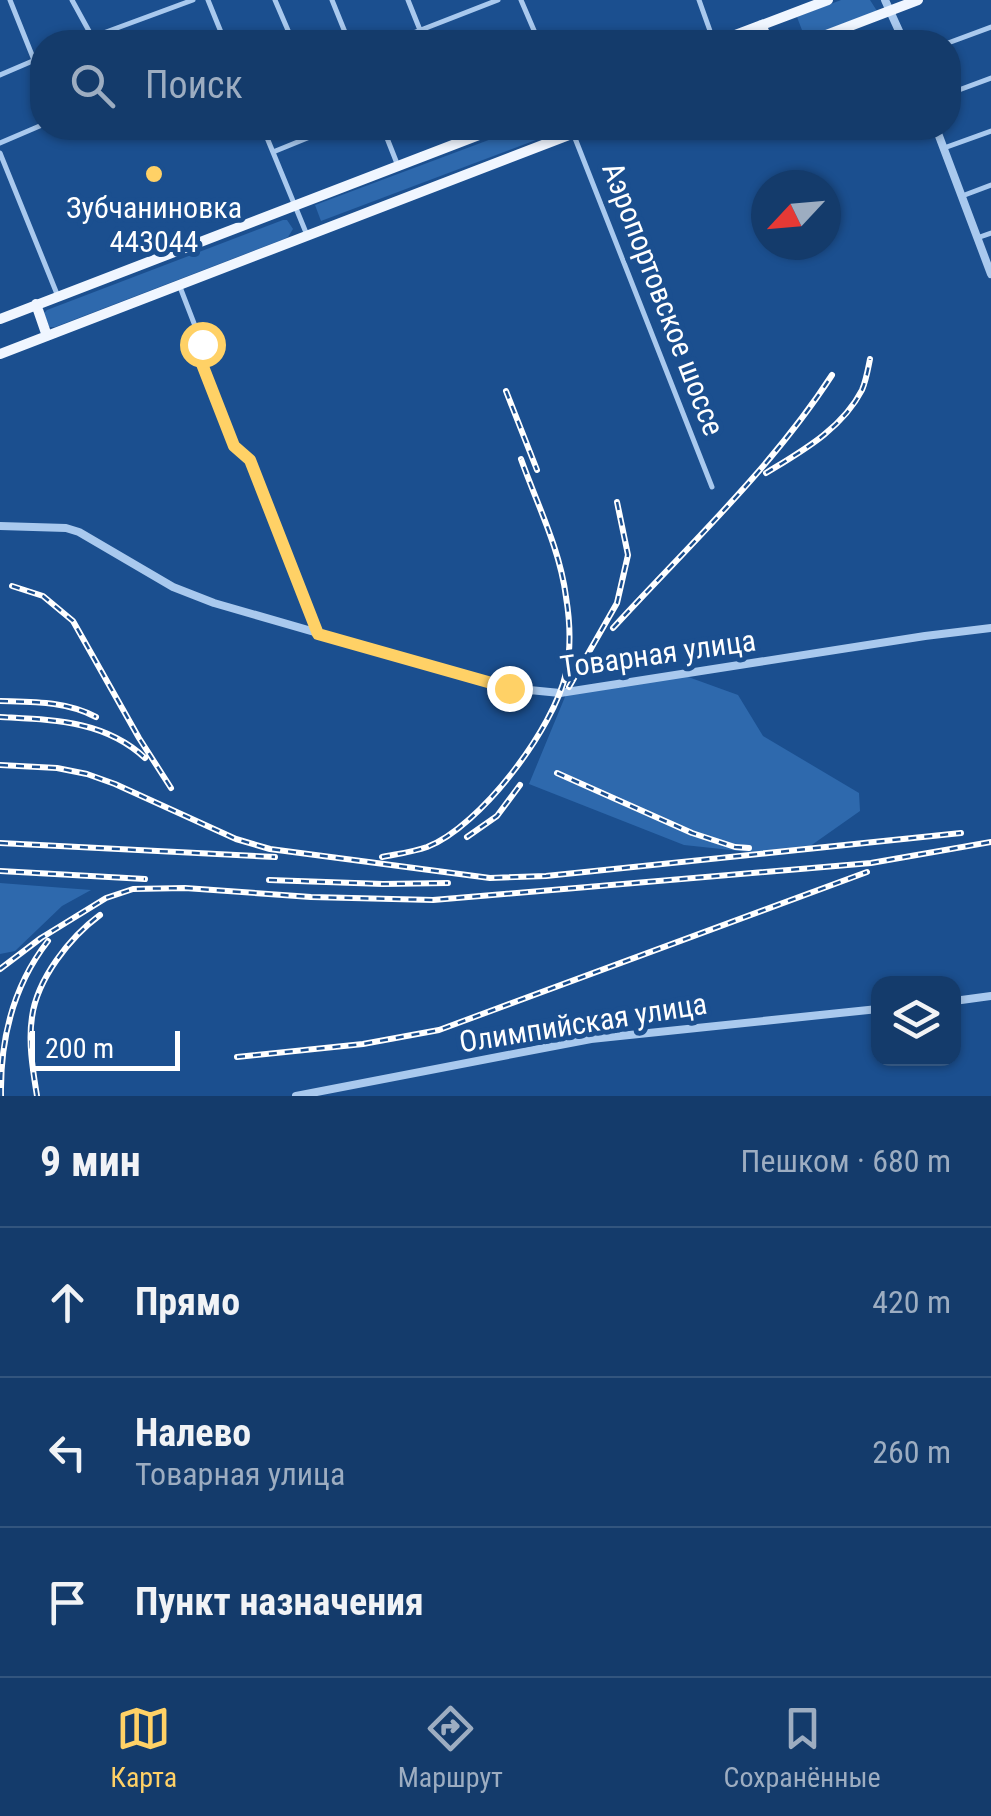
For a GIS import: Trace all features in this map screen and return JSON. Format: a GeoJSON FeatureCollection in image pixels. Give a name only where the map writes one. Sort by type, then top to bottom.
{"type":"FeatureCollection","features":[{"type":"Feature","properties":{"kind":"main road"},"geometry":{"type":"LineString","coordinates":[[748,30],[828,0]]}},
{"type":"Feature","properties":{"kind":"main road"},"geometry":{"type":"LineString","coordinates":[[834,30],[888,5],[918,0]]}},
{"type":"Feature","properties":{"kind":"main road"},"geometry":{"type":"LineString","coordinates":[[762,25],[764,30]]}},
{"type":"Feature","properties":{"kind":"main road"},"geometry":{"type":"LineString","coordinates":[[0,319],[466,140]]}},
{"type":"Feature","properties":{"kind":"main road"},"geometry":{"type":"LineString","coordinates":[[0,354],[547,140]]}},
{"type":"Feature","properties":{"kind":"main road"},"geometry":{"type":"LineString","coordinates":[[36,304],[48,336]]}},
{"type":"Feature","properties":{"kind":"street"},"geometry":{"type":"LineString","coordinates":[[10,0],[30,50]]}},
{"type":"Feature","properties":{"kind":"street"},"geometry":{"type":"LineString","coordinates":[[72,0],[88,30]]}},
{"type":"Feature","properties":{"kind":"street"},"geometry":{"type":"LineString","coordinates":[[119,30],[193,0]]}},
{"type":"Feature","properties":{"kind":"street"},"geometry":{"type":"LineString","coordinates":[[208,0],[221,30]]}},
{"type":"Feature","properties":{"kind":"street"},"geometry":{"type":"LineString","coordinates":[[276,0],[288,30]]}},
{"type":"Feature","properties":{"kind":"street"},"geometry":{"type":"LineString","coordinates":[[332,0],[344,30]]}},
{"type":"Feature","properties":{"kind":"street"},"geometry":{"type":"LineString","coordinates":[[408,0],[420,30],[498,0]]}},
{"type":"Feature","properties":{"kind":"street"},"geometry":{"type":"LineString","coordinates":[[521,0],[534,30]]}},
{"type":"Feature","properties":{"kind":"street"},"geometry":{"type":"LineString","coordinates":[[699,0],[711,30]]}},
{"type":"Feature","properties":{"kind":"street"},"geometry":{"type":"LineString","coordinates":[[888,5],[899,30]]}},
{"type":"Feature","properties":{"kind":"street"},"geometry":{"type":"LineString","coordinates":[[961,39],[991,27]]}},
{"type":"Feature","properties":{"kind":"street"},"geometry":{"type":"LineString","coordinates":[[0,76],[30,62]]}},
{"type":"Feature","properties":{"kind":"street"},"geometry":{"type":"LineString","coordinates":[[961,89],[991,78]]}},
{"type":"Feature","properties":{"kind":"street"},"geometry":{"type":"LineString","coordinates":[[0,143],[30,130]]}},
{"type":"Feature","properties":{"kind":"street"},"geometry":{"type":"LineString","coordinates":[[944,148],[991,132]]}},
{"type":"Feature","properties":{"kind":"street"},"geometry":{"type":"LineString","coordinates":[[268,140],[307,235]]}},
{"type":"Feature","properties":{"kind":"street"},"geometry":{"type":"LineString","coordinates":[[273,152],[302,140]]}},
{"type":"Feature","properties":{"kind":"street"},"geometry":{"type":"LineString","coordinates":[[388,140],[398,166]]}},
{"type":"Feature","properties":{"kind":"street","name":"Аэропортовское шоссе"},"geometry":{"type":"LineString","coordinates":[[576,140],[712,487]]}},
{"type":"Feature","properties":{"kind":"street"},"geometry":{"type":"LineString","coordinates":[[941,140],[991,274]]}},
{"type":"Feature","properties":{"kind":"street"},"geometry":{"type":"LineString","coordinates":[[0,153],[58,296]]}},
{"type":"Feature","properties":{"kind":"street"},"geometry":{"type":"LineString","coordinates":[[962,196],[991,184]]}},
{"type":"Feature","properties":{"kind":"street"},"geometry":{"type":"LineString","coordinates":[[977,238],[991,233]]}},
{"type":"Feature","properties":{"kind":"street"},"geometry":{"type":"LineString","coordinates":[[179,284],[202,344],[202,364],[234,446],[250,460],[318,634]]}},
{"type":"Feature","properties":{"kind":"street","name":"Товарная улица"},"geometry":{"type":"LineString","coordinates":[[0,526],[66,528],[79,532],[174,587],[214,603],[509,688],[560,693],[991,628]]}},
{"type":"Feature","properties":{"kind":"street"},"geometry":{"type":"LineString","coordinates":[[961,1000],[991,996]]}},
{"type":"Feature","properties":{"kind":"street","name":"Олимпийская улица"},"geometry":{"type":"LineString","coordinates":[[296,1096],[590,1039],[871,1010]]}},
{"type":"Feature","properties":{"kind":"shaded area"},"geometry":{"type":"Polygon","coordinates":[[[841,0],[870,0],[877,11],[826,30],[802,30],[797,17],[841,0]]]}},
{"type":"Feature","properties":{"kind":"shaded area"},"geometry":{"type":"Polygon","coordinates":[[[489,140],[536,140],[321,221],[315,205],[489,140]]]}},
{"type":"Feature","properties":{"kind":"shaded area"},"geometry":{"type":"Polygon","coordinates":[[[283,220],[293,229],[284,239],[49,327],[44,313],[47,310],[283,220]]]}},
{"type":"Feature","properties":{"kind":"shaded area"},"geometry":{"type":"Polygon","coordinates":[[[680,674],[738,695],[763,736],[859,793],[860,811],[806,849],[759,853],[684,845],[529,784],[567,692],[680,674]]]}},
{"type":"Feature","properties":{"kind":"shaded area"},"geometry":{"type":"Polygon","coordinates":[[[0,883],[91,890],[62,906],[15,951],[0,954],[0,883]]]}},
{"type":"Feature","properties":{"kind":"railway"},"geometry":{"type":"LineString","coordinates":[[766,473],[820,438],[844,416],[862,390],[870,359]]}},
{"type":"Feature","properties":{"kind":"railway"},"geometry":{"type":"LineString","coordinates":[[613,628],[783,443],[832,375]]}},
{"type":"Feature","properties":{"kind":"railway"},"geometry":{"type":"LineString","coordinates":[[506,391],[537,470]]}},
{"type":"Feature","properties":{"kind":"railway"},"geometry":{"type":"LineString","coordinates":[[382,857],[427,847],[470,819],[531,747],[559,695],[569,654],[566,597],[553,544],[521,459]]}},
{"type":"Feature","properties":{"kind":"railway"},"geometry":{"type":"LineString","coordinates":[[569,687],[617,603],[628,555],[617,502]]}},
{"type":"Feature","properties":{"kind":"railway"},"geometry":{"type":"LineString","coordinates":[[12,586],[43,596],[73,621],[171,788]]}},
{"type":"Feature","properties":{"kind":"railway"},"geometry":{"type":"LineString","coordinates":[[0,701],[61,705],[96,717]]}},
{"type":"Feature","properties":{"kind":"railway"},"geometry":{"type":"LineString","coordinates":[[0,717],[58,721],[95,729],[129,745],[145,758]]}},
{"type":"Feature","properties":{"kind":"railway"},"geometry":{"type":"LineString","coordinates":[[0,765],[87,774],[236,839],[270,849],[490,878],[546,876],[961,833]]}},
{"type":"Feature","properties":{"kind":"railway"},"geometry":{"type":"LineString","coordinates":[[557,773],[692,833],[749,848]]}},
{"type":"Feature","properties":{"kind":"railway"},"geometry":{"type":"LineString","coordinates":[[467,837],[497,816],[520,785]]}},
{"type":"Feature","properties":{"kind":"railway"},"geometry":{"type":"LineString","coordinates":[[0,969],[106,898],[133,889],[433,900],[871,863],[991,842]]}},
{"type":"Feature","properties":{"kind":"railway"},"geometry":{"type":"LineString","coordinates":[[0,843],[275,857]]}},
{"type":"Feature","properties":{"kind":"railway"},"geometry":{"type":"LineString","coordinates":[[0,871],[145,879]]}},
{"type":"Feature","properties":{"kind":"railway"},"geometry":{"type":"LineString","coordinates":[[237,1057],[363,1044],[439,1030],[867,872]]}},
{"type":"Feature","properties":{"kind":"railway"},"geometry":{"type":"LineString","coordinates":[[269,880],[448,883]]}},
{"type":"Feature","properties":{"kind":"railway"},"geometry":{"type":"LineString","coordinates":[[37,1096],[31,1057],[35,1003],[57,960],[100,915]]}},
{"type":"Feature","properties":{"kind":"railway"},"geometry":{"type":"LineString","coordinates":[[1,1096],[3,1054],[11,1014],[26,976],[48,941]]}},
{"type":"Feature","properties":{"kind":"place","name":"Зубчаниновка 443044"},"geometry":{"type":"Point","coordinates":[154,174]}},
{"type":"Feature","properties":{"kind":"route"},"geometry":{"type":"LineString","coordinates":[[202,344],[202,364],[234,446],[250,460],[318,634],[509,688]]}}]}
